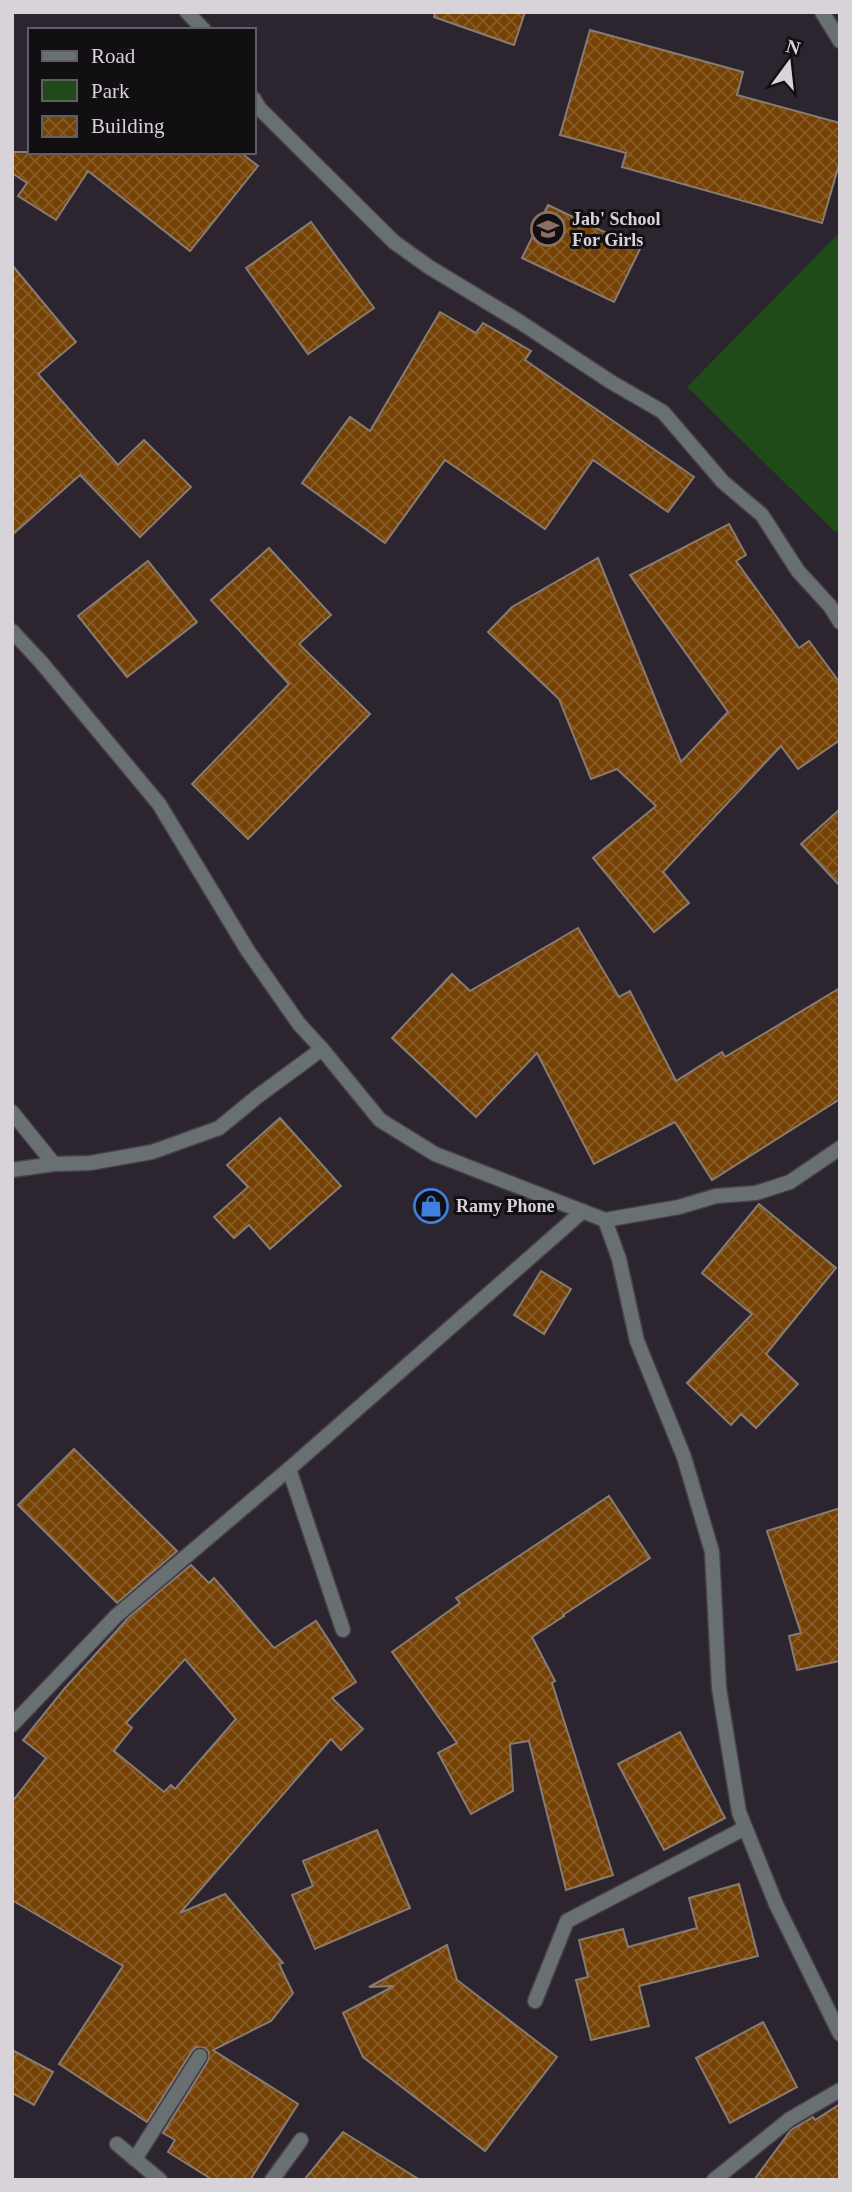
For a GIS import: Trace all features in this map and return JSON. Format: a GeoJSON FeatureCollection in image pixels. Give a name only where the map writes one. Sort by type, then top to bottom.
{"type":"FeatureCollection","features":[{"type":"Feature","properties":{"kind":"street"},"geometry":{"type":"LineString","coordinates":[[187,12],[202,28]]}},
{"type":"Feature","properties":{"kind":"street"},"geometry":{"type":"LineString","coordinates":[[822,12],[840,41]]}},
{"type":"Feature","properties":{"kind":"street"},"geometry":{"type":"LineString","coordinates":[[256,103],[394,242],[611,382],[663,411],[723,482],[762,515],[798,571],[830,606],[840,622]]}},
{"type":"Feature","properties":{"kind":"street"},"geometry":{"type":"LineString","coordinates":[[12,631],[159,804],[248,951],[299,1024],[380,1120],[435,1154],[605,1220],[679,1207],[716,1196],[756,1194],[790,1182],[840,1147]]}},
{"type":"Feature","properties":{"kind":"street"},"geometry":{"type":"LineString","coordinates":[[12,1170],[54,1164],[90,1163],[152,1152],[219,1128],[322,1049]]}},
{"type":"Feature","properties":{"kind":"street"},"geometry":{"type":"LineString","coordinates":[[12,1112],[54,1164]]}},
{"type":"Feature","properties":{"kind":"street"},"geometry":{"type":"LineString","coordinates":[[12,1724],[116,1616],[289,1469],[583,1211]]}},
{"type":"Feature","properties":{"kind":"street"},"geometry":{"type":"LineString","coordinates":[[605,1220],[619,1259],[636,1341],[684,1457],[712,1552],[719,1688],[739,1812],[776,1904],[840,2034]]}},
{"type":"Feature","properties":{"kind":"street"},"geometry":{"type":"LineString","coordinates":[[289,1469],[343,1630]]}},
{"type":"Feature","properties":{"kind":"street"},"geometry":{"type":"LineString","coordinates":[[535,2001],[566,1921],[746,1828]]}},
{"type":"Feature","properties":{"kind":"street"},"geometry":{"type":"LineString","coordinates":[[135,2159],[200,2056]]}},
{"type":"Feature","properties":{"kind":"street"},"geometry":{"type":"LineString","coordinates":[[715,2180],[790,2119],[840,2090]]}},
{"type":"Feature","properties":{"kind":"street"},"geometry":{"type":"LineString","coordinates":[[272,2180],[301,2140]]}},
{"type":"Feature","properties":{"kind":"street"},"geometry":{"type":"LineString","coordinates":[[117,2144],[160,2180]]}},
{"type":"Feature","properties":{"kind":"green space"},"geometry":{"type":"Polygon","coordinates":[[[840,232],[840,528],[836,533],[687,387],[840,232]]]}},
{"type":"Feature","properties":{"kind":"building"},"geometry":{"type":"Polygon","coordinates":[[[435,12],[525,12],[514,45],[434,17],[435,12]]]}},
{"type":"Feature","properties":{"kind":"building","name":"Jab' School For Girls"},"geometry":{"type":"Polygon","coordinates":[[[590,30],[743,72],[737,95],[840,123],[840,161],[822,223],[622,167],[626,153],[560,135],[590,30]]]}},
{"type":"Feature","properties":{"kind":"building"},"geometry":{"type":"Polygon","coordinates":[[[12,152],[243,154],[258,166],[190,251],[88,171],[56,220],[18,196],[27,183],[12,173],[12,152]]]}},
{"type":"Feature","properties":{"kind":"building","name":"Jab' School For Girls"},"geometry":{"type":"Polygon","coordinates":[[[548,205],[640,249],[614,302],[522,258],[548,205]]]}},
{"type":"Feature","properties":{"kind":"building"},"geometry":{"type":"Polygon","coordinates":[[[311,222],[374,308],[308,354],[246,268],[311,222]]]}},
{"type":"Feature","properties":{"kind":"building"},"geometry":{"type":"Polygon","coordinates":[[[12,265],[76,342],[38,374],[118,465],[144,440],[191,487],[140,537],[80,475],[12,535],[12,265]]]}},
{"type":"Feature","properties":{"kind":"building"},"geometry":{"type":"Polygon","coordinates":[[[440,312],[476,333],[483,323],[531,351],[525,360],[694,477],[668,512],[593,460],[545,529],[445,460],[385,543],[302,483],[350,417],[370,431],[440,312]]]}},
{"type":"Feature","properties":{"kind":"building"},"geometry":{"type":"Polygon","coordinates":[[[729,524],[746,555],[736,561],[799,648],[809,641],[840,683],[840,740],[798,769],[781,746],[663,872],[689,903],[654,932],[593,858],[656,806],[617,769],[591,779],[559,699],[488,632],[512,607],[598,558],[681,762],[728,712],[630,575],[729,524]]]}},
{"type":"Feature","properties":{"kind":"building"},"geometry":{"type":"Polygon","coordinates":[[[269,548],[331,615],[299,644],[370,714],[248,839],[192,784],[289,684],[211,600],[269,548]]]}},
{"type":"Feature","properties":{"kind":"building"},"geometry":{"type":"Polygon","coordinates":[[[148,561],[197,622],[127,677],[78,616],[148,561]]]}},
{"type":"Feature","properties":{"kind":"building"},"geometry":{"type":"Polygon","coordinates":[[[840,809],[840,886],[801,844],[840,809]]]}},
{"type":"Feature","properties":{"kind":"building"},"geometry":{"type":"Polygon","coordinates":[[[578,928],[619,997],[630,991],[676,1081],[722,1052],[725,1057],[840,988],[840,1099],[712,1180],[675,1122],[594,1164],[537,1053],[476,1117],[392,1038],[452,974],[470,991],[578,928]]]}},
{"type":"Feature","properties":{"kind":"building"},"geometry":{"type":"Polygon","coordinates":[[[280,1118],[341,1186],[270,1249],[249,1225],[234,1238],[214,1217],[248,1187],[227,1165],[280,1118]]]}},
{"type":"Feature","properties":{"kind":"building"},"geometry":{"type":"Polygon","coordinates":[[[759,1204],[836,1268],[766,1354],[798,1384],[756,1428],[741,1414],[731,1425],[687,1383],[752,1314],[702,1273],[759,1204]]]}},
{"type":"Feature","properties":{"kind":"building"},"geometry":{"type":"Polygon","coordinates":[[[541,1271],[571,1289],[544,1334],[514,1315],[541,1271]]]}},
{"type":"Feature","properties":{"kind":"building"},"geometry":{"type":"Polygon","coordinates":[[[74,1449],[177,1551],[117,1603],[18,1505],[74,1449]]]}},
{"type":"Feature","properties":{"kind":"building"},"geometry":{"type":"Polygon","coordinates":[[[609,1496],[650,1558],[532,1637],[555,1681],[552,1683],[613,1875],[566,1890],[529,1741],[510,1744],[513,1791],[471,1814],[438,1753],[457,1743],[392,1652],[460,1603],[456,1598],[609,1496]]]}},
{"type":"Feature","properties":{"kind":"building"},"geometry":{"type":"Polygon","coordinates":[[[840,1508],[840,1661],[797,1670],[789,1636],[801,1633],[767,1531],[840,1508]]]}},
{"type":"Feature","properties":{"kind":"building"},"geometry":{"type":"Polygon","coordinates":[[[191,1565],[209,1583],[214,1578],[274,1648],[316,1621],[356,1682],[332,1698],[363,1729],[341,1750],[331,1739],[180,1913],[225,1894],[283,1963],[279,1964],[293,1993],[271,2021],[213,2050],[298,2104],[250,2180],[213,2180],[168,2152],[175,2140],[163,2133],[208,2061],[209,2052],[205,2048],[196,2047],[192,2051],[147,2122],[59,2064],[123,1966],[12,1900],[12,1802],[46,1758],[23,1740],[65,1688],[130,1616],[191,1565]],[[185,1659],[126,1723],[132,1728],[114,1751],[164,1792],[171,1785],[175,1789],[236,1719],[185,1659]]]}},
{"type":"Feature","properties":{"kind":"building"},"geometry":{"type":"Polygon","coordinates":[[[680,1732],[725,1818],[664,1850],[618,1764],[680,1732]]]}},
{"type":"Feature","properties":{"kind":"building"},"geometry":{"type":"Polygon","coordinates":[[[377,1830],[410,1908],[315,1949],[292,1895],[313,1886],[303,1861],[377,1830]]]}},
{"type":"Feature","properties":{"kind":"building"},"geometry":{"type":"Polygon","coordinates":[[[739,1884],[758,1956],[639,1986],[649,2026],[591,2040],[576,1980],[588,1977],[579,1940],[623,1929],[628,1947],[697,1928],[689,1898],[739,1884]]]}},
{"type":"Feature","properties":{"kind":"building"},"geometry":{"type":"Polygon","coordinates":[[[447,1945],[457,1980],[557,2057],[485,2151],[363,2057],[343,2013],[394,1986],[369,1987],[447,1945]]]}},
{"type":"Feature","properties":{"kind":"building"},"geometry":{"type":"Polygon","coordinates":[[[763,2022],[797,2087],[730,2123],[696,2058],[763,2022]]]}},
{"type":"Feature","properties":{"kind":"building"},"geometry":{"type":"Polygon","coordinates":[[[12,2050],[53,2072],[34,2105],[12,2093],[12,2050]]]}},
{"type":"Feature","properties":{"kind":"building"},"geometry":{"type":"Polygon","coordinates":[[[840,2104],[840,2180],[754,2180],[791,2130],[813,2117],[815,2120],[840,2104]]]}},
{"type":"Feature","properties":{"kind":"building"},"geometry":{"type":"Polygon","coordinates":[[[343,2132],[420,2180],[304,2180],[343,2132]]]}},
{"type":"Feature","properties":{"kind":"place","name":"Jab' School For Girls"},"geometry":{"type":"Point","coordinates":[548,229]}},
{"type":"Feature","properties":{"kind":"place","name":"Ramy Phone"},"geometry":{"type":"Point","coordinates":[431,1206]}}]}
